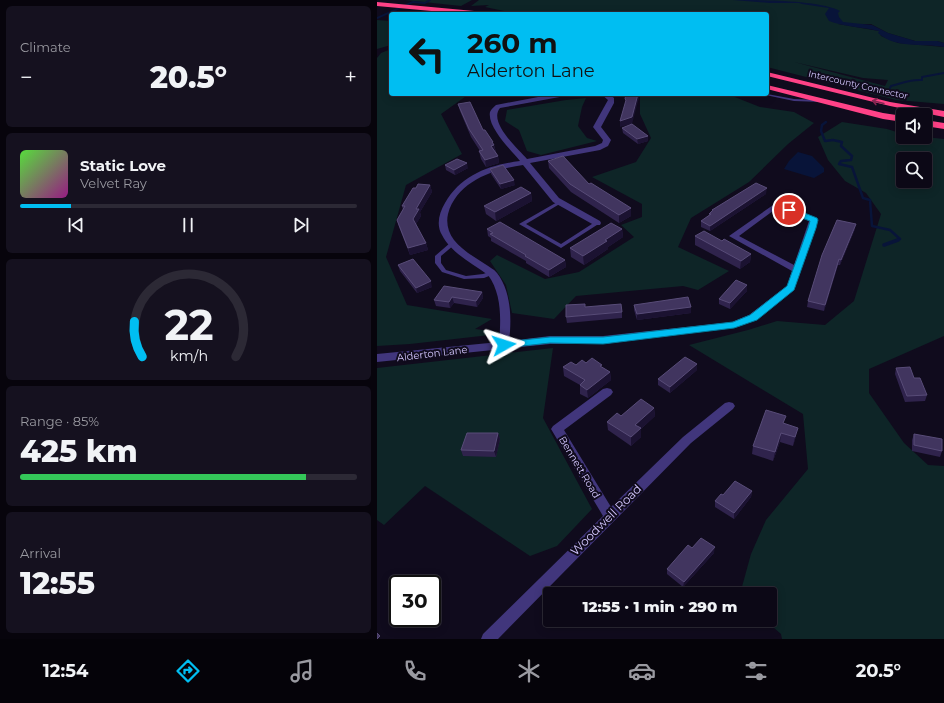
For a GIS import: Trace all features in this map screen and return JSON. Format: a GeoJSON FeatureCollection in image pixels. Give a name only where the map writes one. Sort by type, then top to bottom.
{"type":"FeatureCollection","features":[{"type":"Feature","properties":{"kind":"highway"},"geometry":{"type":"LineString","coordinates":[[377,4],[463,12]]}},
{"type":"Feature","properties":{"kind":"highway","name":"Intercounty Connector"},"geometry":{"type":"LineString","coordinates":[[769,74],[890,104],[944,114]]}},
{"type":"Feature","properties":{"kind":"highway"},"geometry":{"type":"LineString","coordinates":[[769,87],[896,117]]}},
{"type":"Feature","properties":{"kind":"highway"},"geometry":{"type":"LineString","coordinates":[[932,124],[944,126]]}},
{"type":"Feature","properties":{"kind":"street"},"geometry":{"type":"LineString","coordinates":[[554,96],[498,106],[494,108],[492,113],[493,119],[501,134],[556,200],[597,223]]}},
{"type":"Feature","properties":{"kind":"street"},"geometry":{"type":"LineString","coordinates":[[504,345],[506,329],[501,290],[492,273],[452,244],[442,226],[444,212],[458,188],[475,176],[487,170],[581,151],[605,144],[607,140],[597,128],[599,120],[610,106],[612,99],[607,96]]}},
{"type":"Feature","properties":{"kind":"street","name":"Alderton Lane"},"geometry":{"type":"LineString","coordinates":[[377,358],[550,340],[603,340],[734,325],[753,317],[791,288],[814,220],[776,205],[733,236],[797,270]]}},
{"type":"Feature","properties":{"kind":"street","name":"Bennett Road"},"geometry":{"type":"LineString","coordinates":[[607,392],[557,429],[610,516]]}},
{"type":"Feature","properties":{"kind":"street","name":"Woodwell Road"},"geometry":{"type":"LineString","coordinates":[[488,639],[687,440],[729,406]]}},
{"type":"Feature","properties":{"kind":"lane"},"geometry":{"type":"LineString","coordinates":[[769,95],[794,100],[825,101]]}},
{"type":"Feature","properties":{"kind":"lane"},"geometry":{"type":"LineString","coordinates":[[561,202],[522,224],[561,246],[597,223]]}},
{"type":"Feature","properties":{"kind":"lane"},"geometry":{"type":"LineString","coordinates":[[452,244],[438,256],[438,263],[444,271],[466,278],[484,276],[492,273]]}},
{"type":"Feature","properties":{"kind":"green space"},"geometry":{"type":"Polygon","coordinates":[[[405,0],[472,0],[461,6],[405,0]]]}},
{"type":"Feature","properties":{"kind":"green space"},"geometry":{"type":"Polygon","coordinates":[[[479,0],[944,0],[944,43],[937,41],[915,41],[888,33],[871,24],[838,24],[879,31],[881,36],[898,43],[944,47],[944,104],[896,100],[769,68],[769,12],[509,12],[485,7],[489,5],[471,6],[479,0]],[[794,62],[885,86],[888,80],[863,78],[794,62]]]}},
{"type":"Feature","properties":{"kind":"green space"},"geometry":{"type":"Polygon","coordinates":[[[377,20],[389,21],[389,46],[377,49],[377,20]]]}},
{"type":"Feature","properties":{"kind":"green space"},"geometry":{"type":"Polygon","coordinates":[[[389,50],[389,96],[466,96],[441,114],[462,154],[406,185],[386,257],[407,305],[492,319],[475,329],[499,332],[499,334],[410,344],[377,346],[377,58],[381,53],[389,50]]]}},
{"type":"Feature","properties":{"kind":"green space"},"geometry":{"type":"Polygon","coordinates":[[[640,96],[732,96],[760,107],[794,112],[814,123],[788,144],[749,182],[691,218],[678,247],[729,271],[698,290],[683,286],[576,296],[554,319],[512,313],[506,285],[490,261],[497,255],[545,279],[579,272],[634,237],[621,225],[642,217],[642,204],[592,177],[636,162],[651,138],[640,114],[640,96]]]}},
{"type":"Feature","properties":{"kind":"green space"},"geometry":{"type":"Polygon","coordinates":[[[586,98],[582,107],[578,126],[587,138],[597,141],[541,155],[527,151],[519,130],[505,121],[507,110],[586,98]]]}},
{"type":"Feature","properties":{"kind":"green space"},"geometry":{"type":"Polygon","coordinates":[[[842,122],[896,132],[896,144],[932,144],[932,138],[944,139],[944,336],[869,369],[869,393],[904,443],[928,465],[944,466],[944,639],[782,639],[781,634],[773,627],[777,627],[777,587],[742,587],[751,554],[766,520],[808,469],[803,414],[689,345],[777,321],[825,325],[854,301],[881,214],[866,193],[845,181],[828,160],[818,137],[842,122]]]}},
{"type":"Feature","properties":{"kind":"green space"},"geometry":{"type":"Polygon","coordinates":[[[553,348],[543,418],[592,509],[557,546],[530,556],[425,486],[384,525],[377,520],[377,368],[553,348]]]}},
{"type":"Feature","properties":{"kind":"water"},"geometry":{"type":"Polygon","coordinates":[[[733,0],[789,1],[831,7],[840,11],[838,13],[839,17],[843,22],[872,25],[888,33],[915,41],[937,41],[944,43],[944,47],[901,43],[885,38],[878,33],[879,31],[841,25],[829,21],[825,14],[829,8],[799,3],[770,3],[733,0]]]}},
{"type":"Feature","properties":{"kind":"water"},"geometry":{"type":"Polygon","coordinates":[[[798,152],[812,156],[824,168],[824,172],[814,178],[784,169],[789,161],[798,152]]]}},
{"type":"Feature","properties":{"kind":"building"},"geometry":{"type":"Polygon","coordinates":[[[626,96],[637,96],[632,117],[620,121],[626,100],[626,96]]]}},
{"type":"Feature","properties":{"kind":"building"},"geometry":{"type":"Polygon","coordinates":[[[470,102],[483,130],[485,130],[493,142],[494,145],[491,146],[498,156],[485,160],[479,151],[483,150],[469,129],[458,104],[470,102]]]}},
{"type":"Feature","properties":{"kind":"building"},"geometry":{"type":"Polygon","coordinates":[[[632,124],[648,136],[637,139],[622,128],[632,124]]]}},
{"type":"Feature","properties":{"kind":"building"},"geometry":{"type":"Polygon","coordinates":[[[563,156],[589,184],[591,183],[631,208],[619,215],[570,184],[548,161],[563,156]]]}},
{"type":"Feature","properties":{"kind":"building"},"geometry":{"type":"Polygon","coordinates":[[[457,159],[467,163],[454,170],[445,165],[457,159]]]}},
{"type":"Feature","properties":{"kind":"building"},"geometry":{"type":"Polygon","coordinates":[[[503,165],[514,180],[500,184],[490,169],[503,165]]]}},
{"type":"Feature","properties":{"kind":"building"},"geometry":{"type":"Polygon","coordinates":[[[756,183],[767,188],[710,226],[701,221],[711,214],[709,214],[712,210],[756,183]]]}},
{"type":"Feature","properties":{"kind":"building"},"geometry":{"type":"Polygon","coordinates":[[[418,184],[430,185],[416,209],[419,209],[413,219],[426,243],[408,248],[397,220],[405,206],[402,206],[413,188],[416,188],[418,184]]]}},
{"type":"Feature","properties":{"kind":"building"},"geometry":{"type":"Polygon","coordinates":[[[521,187],[531,193],[495,212],[484,206],[521,187]]]}},
{"type":"Feature","properties":{"kind":"building"},"geometry":{"type":"Polygon","coordinates":[[[837,220],[856,224],[841,260],[839,259],[825,305],[808,301],[822,255],[837,220]]]}},
{"type":"Feature","properties":{"kind":"building"},"geometry":{"type":"Polygon","coordinates":[[[500,222],[565,260],[549,270],[525,256],[526,255],[490,234],[493,233],[487,229],[500,222]]]}},
{"type":"Feature","properties":{"kind":"building"},"geometry":{"type":"Polygon","coordinates":[[[611,223],[622,229],[605,240],[607,241],[583,256],[570,248],[611,223]]]}},
{"type":"Feature","properties":{"kind":"building"},"geometry":{"type":"Polygon","coordinates":[[[704,231],[722,241],[724,239],[751,254],[741,261],[695,236],[704,231]]]}},
{"type":"Feature","properties":{"kind":"building"},"geometry":{"type":"Polygon","coordinates":[[[413,259],[431,281],[416,288],[398,265],[413,259]]]}},
{"type":"Feature","properties":{"kind":"building"},"geometry":{"type":"Polygon","coordinates":[[[736,280],[747,285],[730,303],[719,299],[736,280]]]}},
{"type":"Feature","properties":{"kind":"building"},"geometry":{"type":"Polygon","coordinates":[[[444,286],[482,292],[476,301],[452,297],[449,302],[434,300],[444,286]]]}},
{"type":"Feature","properties":{"kind":"building"},"geometry":{"type":"Polygon","coordinates":[[[688,297],[691,307],[637,314],[634,305],[688,297]]]}},
{"type":"Feature","properties":{"kind":"building"},"geometry":{"type":"Polygon","coordinates":[[[585,304],[585,307],[621,304],[622,312],[566,317],[566,305],[585,304]]]}},
{"type":"Feature","properties":{"kind":"building"},"geometry":{"type":"Polygon","coordinates":[[[685,357],[697,364],[670,387],[658,379],[685,357]]]}},
{"type":"Feature","properties":{"kind":"building"},"geometry":{"type":"Polygon","coordinates":[[[592,358],[602,365],[600,366],[610,372],[587,390],[580,385],[585,380],[563,367],[571,362],[576,365],[582,360],[586,363],[592,358]]]}},
{"type":"Feature","properties":{"kind":"building"},"geometry":{"type":"Polygon","coordinates":[[[910,367],[914,378],[920,378],[927,395],[907,396],[896,368],[910,367]]]}},
{"type":"Feature","properties":{"kind":"building"},"geometry":{"type":"Polygon","coordinates":[[[641,399],[654,408],[635,425],[641,428],[631,437],[607,422],[617,413],[621,416],[641,399]]]}},
{"type":"Feature","properties":{"kind":"building"},"geometry":{"type":"Polygon","coordinates":[[[766,410],[786,416],[783,423],[798,428],[795,437],[781,433],[775,452],[753,446],[766,410]]]}},
{"type":"Feature","properties":{"kind":"building"},"geometry":{"type":"Polygon","coordinates":[[[467,433],[498,433],[494,451],[461,450],[467,433]]]}},
{"type":"Feature","properties":{"kind":"building"},"geometry":{"type":"Polygon","coordinates":[[[914,434],[942,439],[942,451],[914,445],[914,434]]]}},
{"type":"Feature","properties":{"kind":"building"},"geometry":{"type":"Polygon","coordinates":[[[735,481],[752,491],[734,513],[715,501],[721,494],[723,495],[735,481]]]}},
{"type":"Feature","properties":{"kind":"building"},"geometry":{"type":"Polygon","coordinates":[[[701,538],[715,547],[684,582],[667,569],[688,545],[692,548],[701,538]]]}},
{"type":"Feature","properties":{"kind":"waterway"},"geometry":{"type":"LineString","coordinates":[[390,12],[413,2],[425,3],[430,0]]}},
{"type":"Feature","properties":{"kind":"waterway"},"geometry":{"type":"LineString","coordinates":[[377,18],[389,13]]}},
{"type":"Feature","properties":{"kind":"waterway"},"geometry":{"type":"LineString","coordinates":[[890,88],[891,86],[913,80],[922,80],[922,77],[944,73]]}},
{"type":"Feature","properties":{"kind":"waterway"},"geometry":{"type":"LineString","coordinates":[[826,122],[822,125],[821,131],[825,141],[833,140],[842,142],[841,146],[852,156],[851,160],[841,161],[839,164],[852,167],[863,198],[870,200],[872,226],[890,230],[900,239],[895,241]]}},
{"type":"Feature","properties":{"kind":"waterway"},"geometry":{"type":"LineString","coordinates":[[884,245],[898,240]]}},
{"type":"Feature","properties":{"kind":"route"},"geometry":{"type":"LineString","coordinates":[[504,345],[550,340],[603,340],[734,325],[753,317],[791,288],[812,228],[814,220],[789,210]]}}]}
